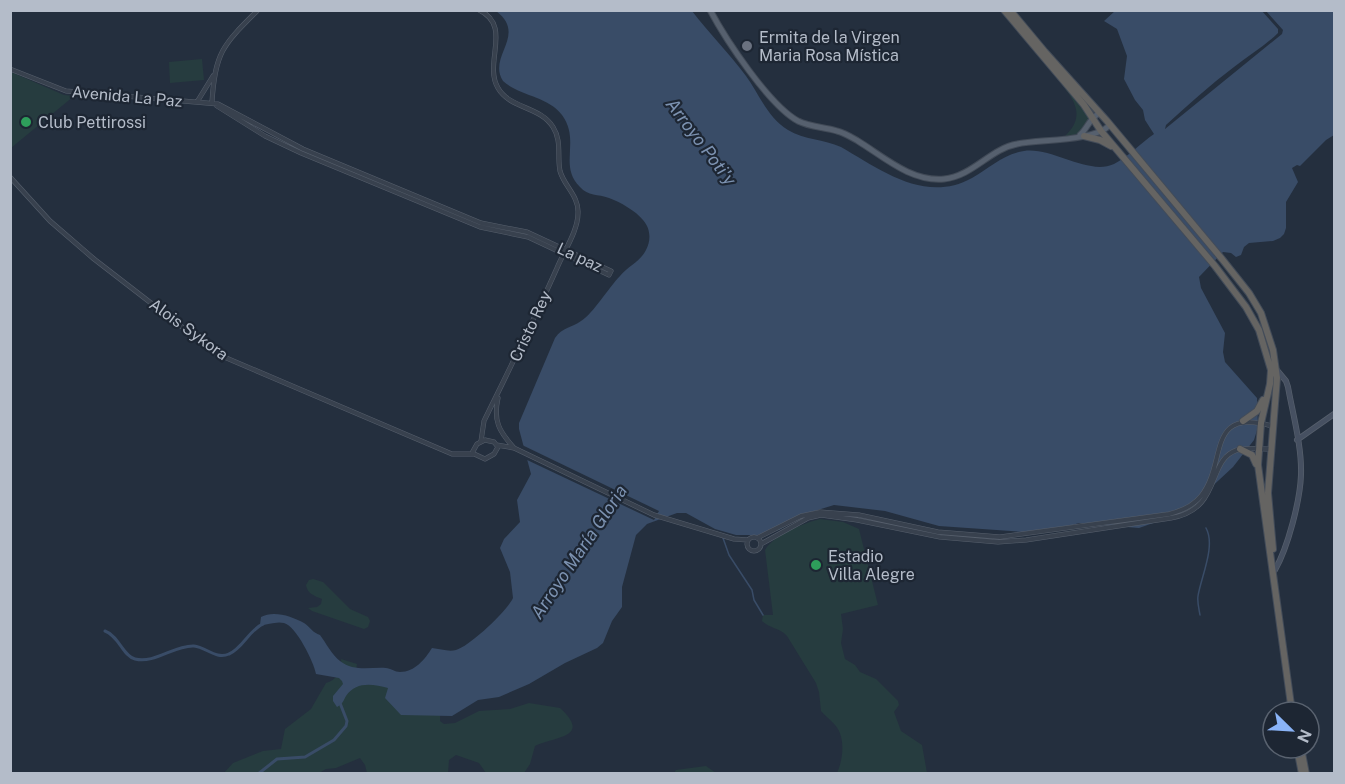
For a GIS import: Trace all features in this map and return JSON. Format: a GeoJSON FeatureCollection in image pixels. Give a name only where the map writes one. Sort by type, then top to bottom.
{"type":"FeatureCollection","features":[{"type":"Feature","properties":{"kind":"highway"},"geometry":{"type":"LineString","coordinates":[[1004,10],[1071,89],[1101,131],[1215,266],[1256,323],[1274,369],[1261,423],[1258,449],[1292,700]]}},
{"type":"Feature","properties":{"kind":"highway"},"geometry":{"type":"LineString","coordinates":[[1010,10],[1110,124],[1222,259],[1249,293],[1261,313],[1270,340],[1274,380],[1277,382],[1268,493],[1271,549],[1292,700]]}},
{"type":"Feature","properties":{"kind":"highway"},"geometry":{"type":"LineString","coordinates":[[1062,86],[1071,89]]}},
{"type":"Feature","properties":{"kind":"highway"},"geometry":{"type":"LineString","coordinates":[[1081,136],[1100,140],[1119,152]]}},
{"type":"Feature","properties":{"kind":"highway"},"geometry":{"type":"LineString","coordinates":[[1243,421],[1257,411],[1269,389]]}},
{"type":"Feature","properties":{"kind":"highway"},"geometry":{"type":"LineString","coordinates":[[1240,449],[1249,452],[1255,459],[1262,489]]}},
{"type":"Feature","properties":{"kind":"main road"},"geometry":{"type":"LineString","coordinates":[[710,10],[730,45],[760,84],[786,112],[805,124],[847,135],[915,175],[928,179],[950,178],[970,170],[993,153],[1009,145],[1081,136],[1101,131],[1110,124]]}},
{"type":"Feature","properties":{"kind":"main road"},"geometry":{"type":"LineString","coordinates":[[1081,136],[1092,118],[1100,113]]}},
{"type":"Feature","properties":{"kind":"main road"},"geometry":{"type":"LineString","coordinates":[[1274,369],[1288,385],[1301,475],[1286,545],[1275,570]]}},
{"type":"Feature","properties":{"kind":"main road"},"geometry":{"type":"LineString","coordinates":[[1277,382],[1288,385]]}},
{"type":"Feature","properties":{"kind":"main road"},"geometry":{"type":"LineString","coordinates":[[1297,440],[1335,414]]}},
{"type":"Feature","properties":{"kind":"main road"},"geometry":{"type":"LineString","coordinates":[[1271,549],[1286,545]]}},
{"type":"Feature","properties":{"kind":"street"},"geometry":{"type":"LineString","coordinates":[[198,102],[214,76],[224,47],[258,10]]}},
{"type":"Feature","properties":{"kind":"street","name":"Cristo Rey"},"geometry":{"type":"LineString","coordinates":[[478,10],[489,17],[496,29],[497,40],[492,72],[500,91],[512,101],[544,116],[555,129],[559,143],[560,171],[576,201],[577,219],[564,252],[484,421],[481,441]]}},
{"type":"Feature","properties":{"kind":"street","name":"Avenida La Paz"},"geometry":{"type":"LineString","coordinates":[[10,69],[66,92],[212,102]]}},
{"type":"Feature","properties":{"kind":"street"},"geometry":{"type":"LineString","coordinates":[[212,102],[214,76]]}},
{"type":"Feature","properties":{"kind":"street","name":"La paz"},"geometry":{"type":"LineString","coordinates":[[212,102],[303,149],[389,186],[481,223],[520,230],[609,275],[611,272],[564,252]]}},
{"type":"Feature","properties":{"kind":"street","name":"Alois Sykora"},"geometry":{"type":"LineString","coordinates":[[10,177],[50,221],[89,255],[217,354],[452,454],[473,453]]}},
{"type":"Feature","properties":{"kind":"street"},"geometry":{"type":"LineString","coordinates":[[499,391],[496,405],[498,426],[503,436],[514,448]]}},
{"type":"Feature","properties":{"kind":"street"},"geometry":{"type":"LineString","coordinates":[[482,433],[487,440],[496,445],[514,448],[654,515],[734,539],[748,540],[757,538],[801,516],[820,512],[860,516],[938,532],[1000,537],[1169,514],[1194,503],[1204,492],[1224,437],[1230,428],[1243,421],[1272,426]]}},
{"type":"Feature","properties":{"kind":"street"},"geometry":{"type":"LineString","coordinates":[[487,440],[481,441],[473,453],[485,459],[506,447]]}},
{"type":"Feature","properties":{"kind":"street"},"geometry":{"type":"LineString","coordinates":[[496,445],[497,451]]}},
{"type":"Feature","properties":{"kind":"street"},"geometry":{"type":"LineString","coordinates":[[734,539],[755,552],[761,544],[808,518],[821,515],[940,537],[998,542],[1026,540],[1184,516],[1197,508],[1205,499],[1228,454],[1240,449],[1270,449]]}},
{"type":"Feature","properties":{"kind":"street"},"geometry":{"type":"LineString","coordinates":[[757,538],[761,544]]}},
{"type":"Feature","properties":{"kind":"street"},"geometry":{"type":"LineString","coordinates":[[747,546],[748,540]]}},
{"type":"Feature","properties":{"kind":"green space"},"geometry":{"type":"Polygon","coordinates":[[[202,59],[204,80],[170,83],[169,62],[202,59]]]}},
{"type":"Feature","properties":{"kind":"green space","name":"Club Pettirossi"},"geometry":{"type":"Polygon","coordinates":[[[11,72],[64,95],[74,96],[11,148],[11,72]]]}},
{"type":"Feature","properties":{"kind":"green space"},"geometry":{"type":"Polygon","coordinates":[[[1065,89],[1070,90],[1089,118],[1083,130],[1064,137],[1076,119],[1076,107],[1065,89]]]}},
{"type":"Feature","properties":{"kind":"green space"},"geometry":{"type":"Polygon","coordinates":[[[820,519],[843,522],[859,529],[878,605],[841,614],[843,629],[841,643],[845,659],[855,665],[860,672],[876,679],[898,701],[899,705],[894,712],[901,731],[922,745],[927,773],[837,773],[842,755],[841,736],[835,725],[821,711],[816,683],[787,636],[762,621],[763,615],[773,615],[765,550],[782,534],[820,519]]]}},
{"type":"Feature","properties":{"kind":"green space"},"geometry":{"type":"Polygon","coordinates":[[[309,580],[323,582],[350,609],[368,617],[370,621],[368,627],[364,629],[308,608],[317,607],[321,604],[322,599],[311,594],[307,588],[309,580]]]}},
{"type":"Feature","properties":{"kind":"green space"},"geometry":{"type":"Polygon","coordinates":[[[341,659],[357,664],[356,671],[440,711],[440,721],[444,724],[455,723],[479,711],[510,709],[529,703],[560,708],[573,725],[567,735],[535,746],[530,764],[524,773],[486,773],[479,763],[456,755],[449,760],[448,773],[367,773],[360,758],[319,773],[223,774],[233,763],[263,751],[281,749],[285,729],[311,709],[326,683],[338,674],[341,659]]]}},
{"type":"Feature","properties":{"kind":"green space"},"geometry":{"type":"Polygon","coordinates":[[[706,766],[716,773],[674,773],[676,770],[706,766]]]}},
{"type":"Feature","properties":{"kind":"water","name":"Arroyo Poti'y"},"geometry":{"type":"Polygon","coordinates":[[[496,11],[692,11],[751,83],[769,112],[781,125],[801,136],[841,147],[904,181],[920,186],[937,187],[955,185],[972,178],[1003,158],[1024,151],[1047,153],[1082,164],[1104,167],[1119,161],[1154,134],[1145,120],[1143,110],[1124,79],[1127,56],[1117,29],[1104,21],[1115,11],[1262,11],[1278,29],[1278,33],[1273,38],[1208,88],[1166,125],[1165,129],[1282,34],[1283,30],[1266,11],[1334,11],[1334,135],[1300,166],[1292,168],[1298,182],[1286,202],[1284,234],[1273,241],[1249,243],[1244,247],[1241,255],[1236,257],[1231,253],[1223,252],[1199,277],[1201,288],[1225,333],[1223,352],[1225,362],[1257,398],[1258,427],[1254,440],[1233,467],[1191,506],[1176,515],[1139,528],[1079,523],[1046,533],[1038,533],[939,526],[885,511],[834,505],[808,513],[779,530],[757,535],[736,535],[715,529],[686,513],[677,513],[647,524],[636,535],[622,587],[622,607],[612,621],[603,643],[597,648],[529,684],[499,697],[478,700],[452,716],[401,715],[385,698],[388,688],[371,685],[360,686],[350,691],[342,704],[337,707],[333,696],[343,684],[342,681],[339,678],[316,674],[308,653],[294,631],[284,623],[260,625],[261,617],[271,614],[282,615],[304,623],[320,635],[334,656],[351,667],[388,668],[400,672],[415,667],[432,648],[456,650],[488,627],[513,598],[510,572],[500,548],[504,539],[520,522],[517,500],[531,474],[519,423],[555,338],[591,313],[623,273],[641,257],[649,243],[648,227],[636,213],[613,200],[586,192],[574,179],[570,161],[570,134],[562,115],[549,104],[503,81],[499,72],[508,29],[505,20],[496,11]]]}},
{"type":"Feature","properties":{"kind":"pier"},"geometry":{"type":"Polygon","coordinates":[[[520,444],[659,511],[654,520],[525,459],[520,444]]]}},
{"type":"Feature","properties":{"kind":"waterway"},"geometry":{"type":"LineString","coordinates":[[1200,615],[1198,596],[1209,552],[1209,535],[1206,528]]}},
{"type":"Feature","properties":{"kind":"waterway"},"geometry":{"type":"LineString","coordinates":[[723,538],[729,555],[752,590],[754,600],[763,615]]}},
{"type":"Feature","properties":{"kind":"waterway"},"geometry":{"type":"LineString","coordinates":[[105,631],[114,637],[127,654],[142,660],[187,646],[194,646],[220,655],[229,654],[263,624]]}},
{"type":"Feature","properties":{"kind":"waterway","name":"Arroyo María Gloria"},"geometry":{"type":"LineString","coordinates":[[258,774],[277,759],[305,757],[334,740],[346,726],[347,721],[340,703]]}},
{"type":"Feature","properties":{"kind":"place","name":"Ermita de la Virgen Maria Rosa Mística"},"geometry":{"type":"Point","coordinates":[747,46]}},
{"type":"Feature","properties":{"kind":"place","name":"Club Pettirossi"},"geometry":{"type":"Point","coordinates":[26,122]}},
{"type":"Feature","properties":{"kind":"place","name":"Estadio Villa Alegre"},"geometry":{"type":"Point","coordinates":[816,565]}}]}
